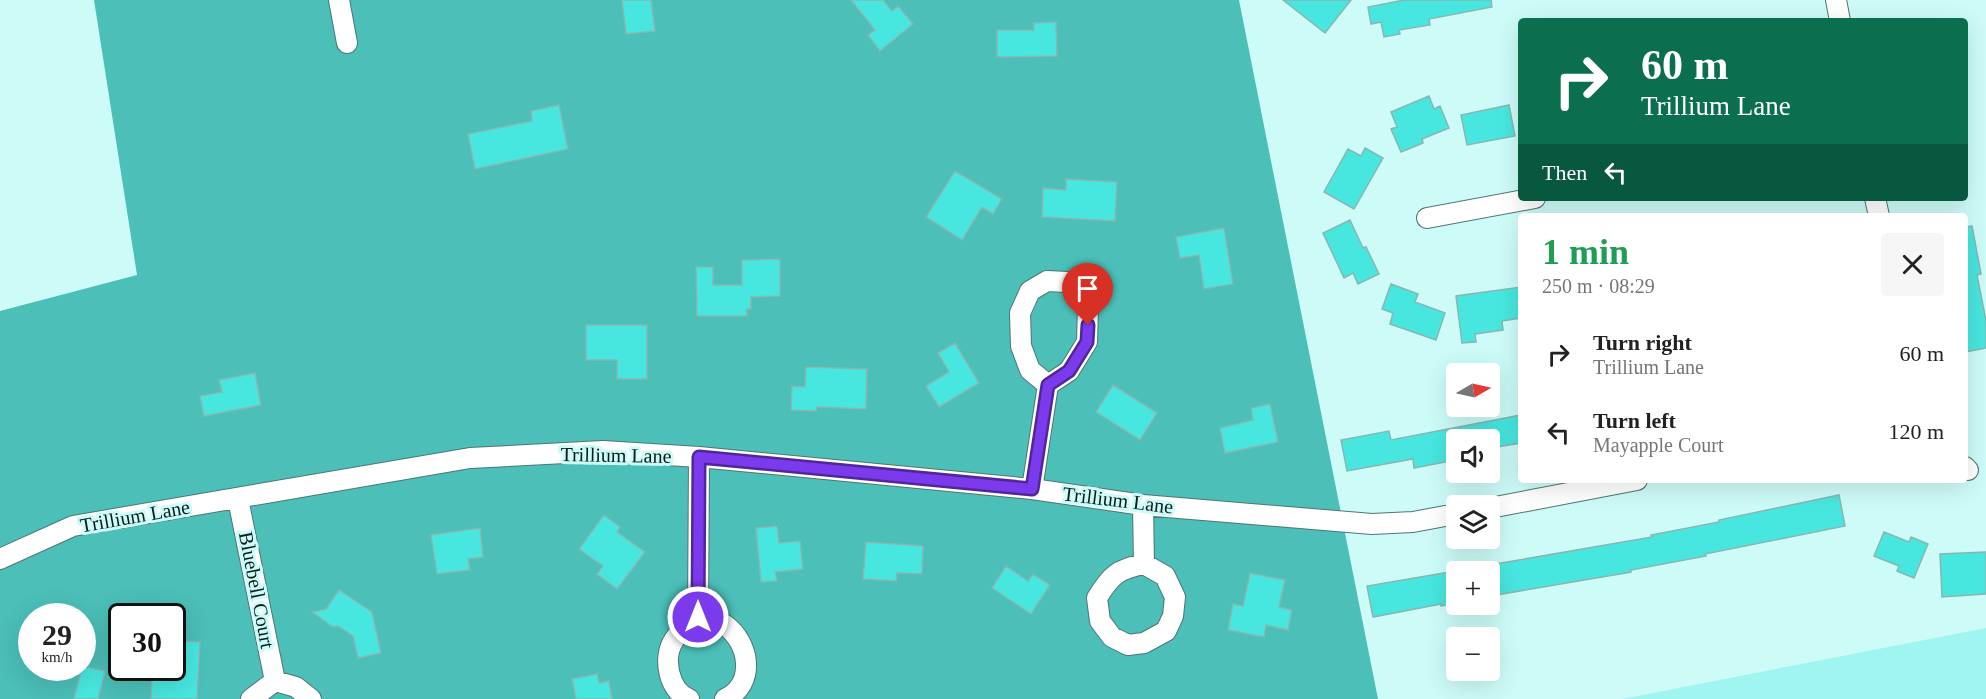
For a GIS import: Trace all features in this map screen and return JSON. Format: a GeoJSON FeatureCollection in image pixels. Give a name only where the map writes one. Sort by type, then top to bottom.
{"type":"FeatureCollection","features":[{"type":"Feature","properties":{"kind":"street"},"geometry":{"type":"LineString","coordinates":[[339,0],[347,43]]}},
{"type":"Feature","properties":{"kind":"street"},"geometry":{"type":"LineString","coordinates":[[1836,0],[1839,18]]}},
{"type":"Feature","properties":{"kind":"street"},"geometry":{"type":"LineString","coordinates":[[1427,218],[1519,201]]}},
{"type":"Feature","properties":{"kind":"street"},"geometry":{"type":"LineString","coordinates":[[1032,489],[1048,385],[1069,371],[1087,342],[1088,307],[1079,292],[1067,282],[1047,281],[1030,291],[1020,313],[1021,345],[1030,370],[1048,385]]}},
{"type":"Feature","properties":{"kind":"street","name":"Trillium Lane"},"geometry":{"type":"LineString","coordinates":[[0,559],[73,526],[470,458],[603,451],[699,457],[1032,489],[1143,505],[1372,524],[1413,522],[1446,516]]}},
{"type":"Feature","properties":{"kind":"street"},"geometry":{"type":"LineString","coordinates":[[689,699],[671,681],[668,662],[673,641],[698,617],[699,457]]}},
{"type":"Feature","properties":{"kind":"street"},"geometry":{"type":"LineString","coordinates":[[1500,506],[1621,483]]}},
{"type":"Feature","properties":{"kind":"street","name":"Bluebell Court"},"geometry":{"type":"LineString","coordinates":[[238,499],[275,681]]}},
{"type":"Feature","properties":{"kind":"street"},"geometry":{"type":"LineString","coordinates":[[1143,505],[1144,564]]}},
{"type":"Feature","properties":{"kind":"street"},"geometry":{"type":"LineString","coordinates":[[1144,564],[1165,576],[1175,597],[1173,616],[1166,632],[1144,643],[1128,645],[1113,637],[1100,621],[1097,598],[1107,580],[1123,568],[1144,564]]}},
{"type":"Feature","properties":{"kind":"street"},"geometry":{"type":"LineString","coordinates":[[698,617],[723,623],[738,637],[746,657],[744,680],[725,699]]}},
{"type":"Feature","properties":{"kind":"street"},"geometry":{"type":"LineString","coordinates":[[251,699],[275,681],[296,687],[311,699]]}},
{"type":"Feature","properties":{"kind":"shaded area"},"geometry":{"type":"Polygon","coordinates":[[[94,0],[1239,0],[1378,699],[0,699],[0,311],[137,275],[94,0]]]}},
{"type":"Feature","properties":{"kind":"shaded area"},"geometry":{"type":"Polygon","coordinates":[[[1986,628],[1986,699],[1622,699],[1986,628]]]}},
{"type":"Feature","properties":{"kind":"building"},"geometry":{"type":"Polygon","coordinates":[[[622,0],[651,0],[655,31],[626,34],[622,0]]]}},
{"type":"Feature","properties":{"kind":"building"},"geometry":{"type":"Polygon","coordinates":[[[851,0],[883,0],[892,11],[898,6],[913,24],[880,51],[868,35],[875,30],[851,0]]]}},
{"type":"Feature","properties":{"kind":"building"},"geometry":{"type":"Polygon","coordinates":[[[1283,0],[1351,0],[1325,33],[1283,0]]]}},
{"type":"Feature","properties":{"kind":"building"},"geometry":{"type":"Polygon","coordinates":[[[1404,0],[1491,0],[1492,7],[1429,19],[1430,25],[1399,30],[1400,34],[1384,37],[1381,22],[1371,24],[1368,7],[1404,0]]]}},
{"type":"Feature","properties":{"kind":"building"},"geometry":{"type":"Polygon","coordinates":[[[1056,22],[1057,56],[997,57],[997,30],[1034,30],[1034,23],[1056,22]]]}},
{"type":"Feature","properties":{"kind":"building"},"geometry":{"type":"Polygon","coordinates":[[[1429,96],[1434,109],[1440,106],[1449,128],[1422,139],[1423,143],[1401,152],[1391,129],[1397,127],[1391,112],[1429,96]]]}},
{"type":"Feature","properties":{"kind":"building"},"geometry":{"type":"Polygon","coordinates":[[[559,105],[568,149],[475,169],[468,134],[532,121],[531,111],[559,105]]]}},
{"type":"Feature","properties":{"kind":"building"},"geometry":{"type":"Polygon","coordinates":[[[1509,105],[1515,136],[1467,145],[1461,115],[1509,105]]]}},
{"type":"Feature","properties":{"kind":"building"},"geometry":{"type":"Polygon","coordinates":[[[1365,148],[1383,158],[1354,209],[1324,192],[1348,149],[1361,156],[1365,148]]]}},
{"type":"Feature","properties":{"kind":"building"},"geometry":{"type":"Polygon","coordinates":[[[955,171],[1002,199],[993,214],[982,207],[962,240],[926,217],[955,171]]]}},
{"type":"Feature","properties":{"kind":"building"},"geometry":{"type":"Polygon","coordinates":[[[1066,179],[1117,182],[1115,221],[1042,217],[1043,188],[1066,190],[1066,179]]]}},
{"type":"Feature","properties":{"kind":"building"},"geometry":{"type":"Polygon","coordinates":[[[1350,220],[1379,274],[1358,284],[1353,273],[1344,278],[1323,233],[1350,220]]]}},
{"type":"Feature","properties":{"kind":"building"},"geometry":{"type":"Polygon","coordinates":[[[1972,226],[1981,274],[1977,275],[1986,321],[1986,348],[1968,351],[1968,227],[1972,226]]]}},
{"type":"Feature","properties":{"kind":"building"},"geometry":{"type":"Polygon","coordinates":[[[1224,228],[1233,284],[1204,289],[1199,255],[1180,258],[1176,237],[1224,228]]]}},
{"type":"Feature","properties":{"kind":"building"},"geometry":{"type":"Polygon","coordinates":[[[780,259],[780,296],[751,297],[751,309],[747,309],[747,316],[697,316],[696,267],[713,267],[713,285],[742,285],[742,260],[780,259]]]}},
{"type":"Feature","properties":{"kind":"building"},"geometry":{"type":"Polygon","coordinates":[[[1391,284],[1418,294],[1415,302],[1445,313],[1436,340],[1390,324],[1393,313],[1382,309],[1391,284]]]}},
{"type":"Feature","properties":{"kind":"building"},"geometry":{"type":"Polygon","coordinates":[[[1518,287],[1518,318],[1502,321],[1503,330],[1475,334],[1476,342],[1462,343],[1456,296],[1518,287]]]}},
{"type":"Feature","properties":{"kind":"building"},"geometry":{"type":"Polygon","coordinates":[[[586,325],[647,325],[647,379],[617,379],[617,360],[586,360],[586,325]]]}},
{"type":"Feature","properties":{"kind":"building"},"geometry":{"type":"Polygon","coordinates":[[[955,343],[979,383],[939,407],[926,386],[949,372],[938,353],[955,343]]]}},
{"type":"Feature","properties":{"kind":"building"},"geometry":{"type":"Polygon","coordinates":[[[806,367],[867,369],[866,409],[817,407],[816,411],[791,410],[792,386],[805,387],[806,367]]]}},
{"type":"Feature","properties":{"kind":"building"},"geometry":{"type":"Polygon","coordinates":[[[255,373],[261,405],[204,416],[200,396],[222,392],[219,380],[255,373]]]}},
{"type":"Feature","properties":{"kind":"building"},"geometry":{"type":"Polygon","coordinates":[[[1113,385],[1157,413],[1140,440],[1096,412],[1113,385]]]}},
{"type":"Feature","properties":{"kind":"building"},"geometry":{"type":"Polygon","coordinates":[[[1270,404],[1278,442],[1225,453],[1220,428],[1253,420],[1251,408],[1270,404]]]}},
{"type":"Feature","properties":{"kind":"building"},"geometry":{"type":"Polygon","coordinates":[[[1518,416],[1518,443],[1500,446],[1500,429],[1448,429],[1518,416]]]}},
{"type":"Feature","properties":{"kind":"building"},"geometry":{"type":"Polygon","coordinates":[[[1446,429],[1446,462],[1414,468],[1413,459],[1347,471],[1341,440],[1389,431],[1391,440],[1446,429]]]}},
{"type":"Feature","properties":{"kind":"building"},"geometry":{"type":"Polygon","coordinates":[[[1839,495],[1845,526],[1705,554],[1706,556],[1631,570],[1631,572],[1500,594],[1500,563],[1652,537],[1651,535],[1719,522],[1719,520],[1839,495]]]}},
{"type":"Feature","properties":{"kind":"building"},"geometry":{"type":"Polygon","coordinates":[[[604,515],[620,527],[617,532],[645,552],[617,589],[597,574],[603,566],[579,549],[604,515]]]}},
{"type":"Feature","properties":{"kind":"building"},"geometry":{"type":"Polygon","coordinates":[[[777,526],[779,543],[800,541],[803,569],[775,572],[777,581],[761,582],[756,528],[777,526]]]}},
{"type":"Feature","properties":{"kind":"building"},"geometry":{"type":"Polygon","coordinates":[[[480,528],[483,557],[468,559],[470,570],[437,574],[431,535],[480,528]]]}},
{"type":"Feature","properties":{"kind":"building"},"geometry":{"type":"Polygon","coordinates":[[[1884,532],[1909,542],[1911,537],[1928,544],[1914,578],[1897,571],[1899,566],[1874,556],[1884,532]]]}},
{"type":"Feature","properties":{"kind":"building"},"geometry":{"type":"Polygon","coordinates":[[[866,542],[923,546],[922,574],[897,573],[896,581],[863,579],[866,542]]]}},
{"type":"Feature","properties":{"kind":"building"},"geometry":{"type":"Polygon","coordinates":[[[1986,552],[1986,594],[1942,597],[1940,554],[1986,552]]]}},
{"type":"Feature","properties":{"kind":"building"},"geometry":{"type":"Polygon","coordinates":[[[1006,566],[1028,581],[1033,574],[1050,585],[1031,614],[992,588],[1006,566]]]}},
{"type":"Feature","properties":{"kind":"building"},"geometry":{"type":"Polygon","coordinates":[[[1250,573],[1285,580],[1279,607],[1292,610],[1288,630],[1266,625],[1264,637],[1228,630],[1233,604],[1243,606],[1250,573]]]}},
{"type":"Feature","properties":{"kind":"building"},"geometry":{"type":"Polygon","coordinates":[[[1446,573],[1446,605],[1373,617],[1367,586],[1446,573]]]}},
{"type":"Feature","properties":{"kind":"building"},"geometry":{"type":"Polygon","coordinates":[[[339,590],[372,612],[381,653],[358,658],[353,636],[338,626],[333,627],[312,612],[326,609],[339,590]]]}},
{"type":"Feature","properties":{"kind":"building"},"geometry":{"type":"Polygon","coordinates":[[[186,641],[200,642],[197,699],[151,699],[152,681],[186,681],[186,641]]]}},
{"type":"Feature","properties":{"kind":"building"},"geometry":{"type":"Polygon","coordinates":[[[96,669],[105,671],[98,699],[74,699],[78,681],[96,681],[96,669]]]}},
{"type":"Feature","properties":{"kind":"building"},"geometry":{"type":"Polygon","coordinates":[[[597,674],[599,683],[609,681],[612,699],[576,699],[572,679],[597,674]]]}},
{"type":"Feature","properties":{"kind":"route"},"geometry":{"type":"LineString","coordinates":[[698,617],[699,457],[1032,489],[1048,385],[1069,371],[1087,342],[1088,325]]}}]}
